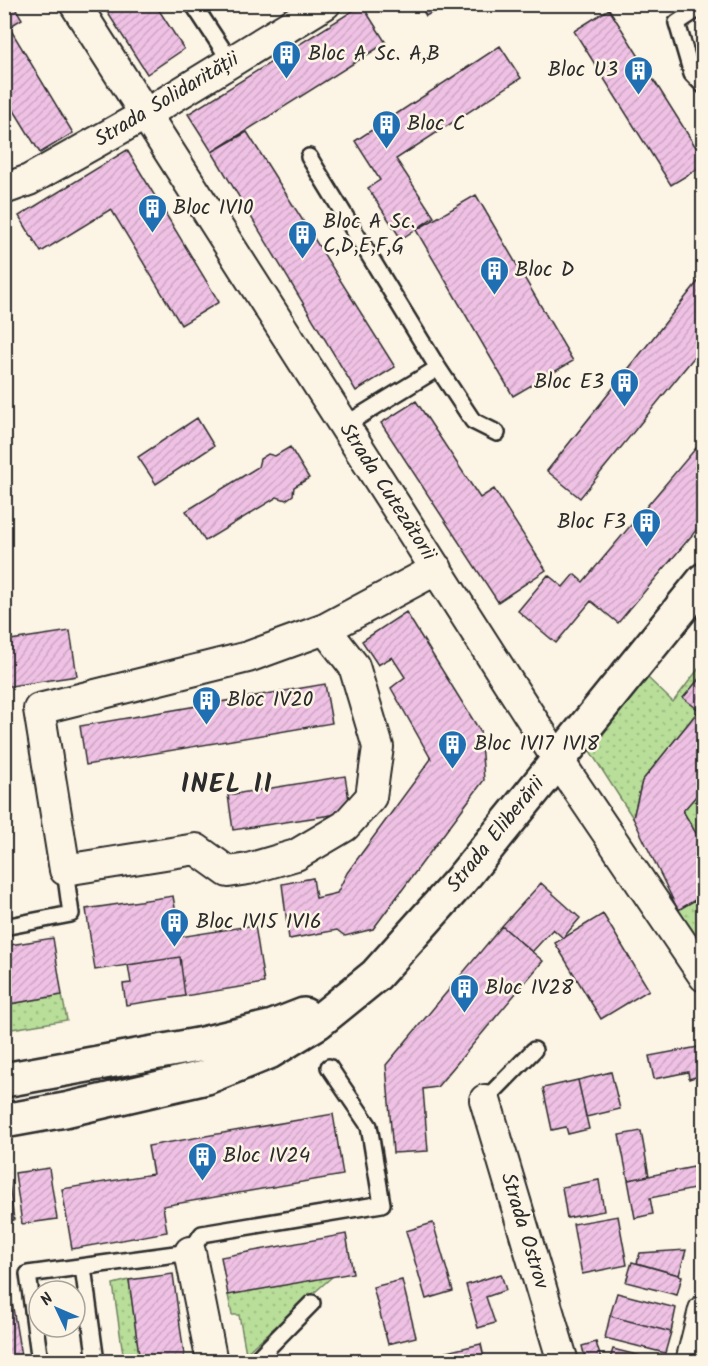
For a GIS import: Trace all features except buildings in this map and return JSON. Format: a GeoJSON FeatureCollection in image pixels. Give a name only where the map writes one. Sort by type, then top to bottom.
{"type":"FeatureCollection","features":[{"type":"Feature","properties":{"kind":"street","name":"Strada Cutezătorii"},"geometry":{"type":"LineString","coordinates":[[75,4],[558,760],[704,976]]}},
{"type":"Feature","properties":{"kind":"street","name":"Strada Solidarității"},"geometry":{"type":"LineString","coordinates":[[4,189],[29,180],[146,114],[325,4]]}},
{"type":"Feature","properties":{"kind":"street"},"geometry":{"type":"LineString","coordinates":[[324,629],[354,666],[378,747],[371,797],[345,826],[296,855],[248,869],[228,872],[196,849],[65,870],[39,708],[248,657],[324,629],[437,569]]}},
{"type":"Feature","properties":{"kind":"street","name":"Strada Eliberării"},"geometry":{"type":"LineString","coordinates":[[4,1121],[65,1110],[207,1077],[269,1052],[318,1022],[376,975],[461,880],[704,580]]}},
{"type":"Feature","properties":{"kind":"street","name":"Strada Eliberării"},"geometry":{"type":"LineString","coordinates":[[4,1080],[198,1045],[273,1027],[309,1014],[376,975]]}},
{"type":"Feature","properties":{"kind":"street","name":"Strada Ostrov"},"geometry":{"type":"LineString","coordinates":[[485,1100],[563,1362]]}},
{"type":"Feature","properties":{"kind":"street"},"geometry":{"type":"LineString","coordinates":[[190,1252],[212,1362]]}},
{"type":"Feature","properties":{"kind":"street"},"geometry":{"type":"LineString","coordinates":[[691,1362],[704,1310]]}},
{"type":"Feature","properties":{"kind":"lane"},"geometry":{"type":"LineString","coordinates":[[193,4],[231,62]]}},
{"type":"Feature","properties":{"kind":"lane"},"geometry":{"type":"LineString","coordinates":[[704,5],[677,23],[692,74],[704,86]]}},
{"type":"Feature","properties":{"kind":"lane"},"geometry":{"type":"LineString","coordinates":[[309,157],[473,421],[497,433]]}},
{"type":"Feature","properties":{"kind":"lane"},"geometry":{"type":"LineString","coordinates":[[345,425],[438,368]]}},
{"type":"Feature","properties":{"kind":"lane"},"geometry":{"type":"LineString","coordinates":[[4,927],[71,914],[65,870]]}},
{"type":"Feature","properties":{"kind":"lane"},"geometry":{"type":"LineString","coordinates":[[485,1100],[534,1050]]}},
{"type":"Feature","properties":{"kind":"lane"},"geometry":{"type":"LineString","coordinates":[[40,1362],[28,1274],[190,1252],[202,1234],[382,1204],[369,1126],[329,1067]]}},
{"type":"Feature","properties":{"kind":"lane"},"geometry":{"type":"LineString","coordinates":[[83,1267],[96,1362]]}},
{"type":"Feature","properties":{"kind":"lane"},"geometry":{"type":"LineString","coordinates":[[254,1362],[312,1303]]}},
{"type":"Feature","properties":{"kind":"green space"},"geometry":{"type":"Polygon","coordinates":[[[703,663],[703,673],[684,698],[699,710],[642,781],[633,818],[590,751],[647,677],[673,702],[703,663]]]}},
{"type":"Feature","properties":{"kind":"green space"},"geometry":{"type":"Polygon","coordinates":[[[703,787],[703,847],[683,811],[703,787]]]}},
{"type":"Feature","properties":{"kind":"green space"},"geometry":{"type":"Polygon","coordinates":[[[703,895],[703,959],[678,910],[703,895]]]}},
{"type":"Feature","properties":{"kind":"green space"},"geometry":{"type":"Polygon","coordinates":[[[62,995],[67,1020],[5,1030],[5,1005],[62,995]]]}},
{"type":"Feature","properties":{"kind":"green space"},"geometry":{"type":"Polygon","coordinates":[[[333,1276],[246,1353],[239,1315],[232,1315],[228,1295],[333,1276]]]}},
{"type":"Feature","properties":{"kind":"green space"},"geometry":{"type":"Polygon","coordinates":[[[129,1280],[140,1361],[124,1361],[113,1284],[129,1280]]]}},
{"type":"Feature","properties":{"kind":"place","name":"Bloc A Sc. A,B"},"geometry":{"type":"Point","coordinates":[287,80]}},
{"type":"Feature","properties":{"kind":"place","name":"Bloc U3"},"geometry":{"type":"Point","coordinates":[639,96]}},
{"type":"Feature","properties":{"kind":"place","name":"Bloc C"},"geometry":{"type":"Point","coordinates":[386,150]}},
{"type":"Feature","properties":{"kind":"place","name":"Bloc IV10"},"geometry":{"type":"Point","coordinates":[152,234]}},
{"type":"Feature","properties":{"kind":"place","name":"Bloc A Sc. C,D,E,F,G"},"geometry":{"type":"Point","coordinates":[302,260]}},
{"type":"Feature","properties":{"kind":"place","name":"Bloc D"},"geometry":{"type":"Point","coordinates":[494,296]}},
{"type":"Feature","properties":{"kind":"place","name":"Bloc E3"},"geometry":{"type":"Point","coordinates":[625,408]}},
{"type":"Feature","properties":{"kind":"place","name":"Bloc F3"},"geometry":{"type":"Point","coordinates":[647,548]}},
{"type":"Feature","properties":{"kind":"place","name":"Bloc IV20"},"geometry":{"type":"Point","coordinates":[206,726]}},
{"type":"Feature","properties":{"kind":"place","name":"Bloc IV17 IV18"},"geometry":{"type":"Point","coordinates":[453,770]}},
{"type":"Feature","properties":{"kind":"place","name":"Bloc IV15 IV16"},"geometry":{"type":"Point","coordinates":[175,948]}},
{"type":"Feature","properties":{"kind":"place","name":"Bloc IV28"},"geometry":{"type":"Point","coordinates":[464,1014]}},
{"type":"Feature","properties":{"kind":"place","name":"Bloc IV24"},"geometry":{"type":"Point","coordinates":[202,1182]}},
{"type":"Feature","properties":{"kind":"district","name":"INEL II"},"geometry":{"type":"Point","coordinates":[227,784]}}]}
